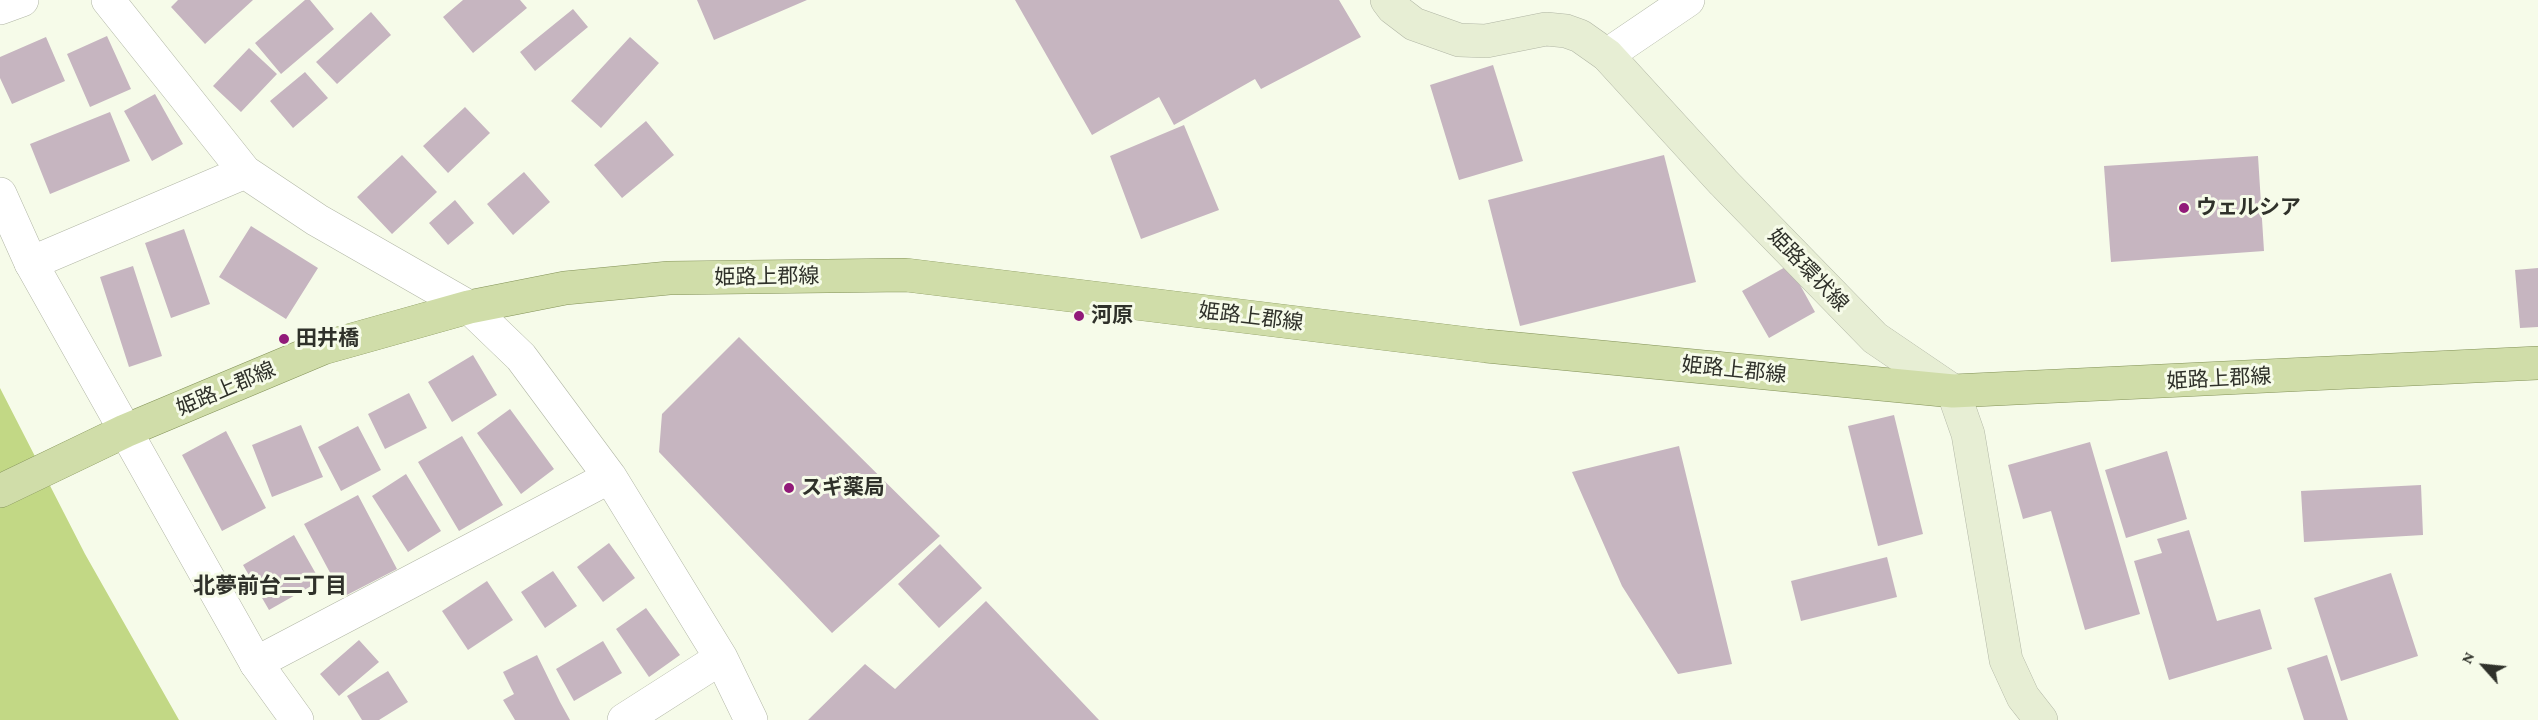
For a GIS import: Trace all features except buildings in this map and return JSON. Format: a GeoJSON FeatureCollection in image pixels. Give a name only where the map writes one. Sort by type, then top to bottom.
{"type":"FeatureCollection","features":[{"type":"Feature","properties":{"kind":"main road","name":"姫路環状線"},"geometry":{"type":"LineString","coordinates":[[1387,0],[1393,8],[1414,24],[1460,40],[1486,41],[1546,29],[1580,36],[1607,55],[1723,183],[1875,338],[1953,392]]}},
{"type":"Feature","properties":{"kind":"main road","name":"姫路上郡線"},"geometry":{"type":"LineString","coordinates":[[0,491],[125,431],[322,348],[469,307],[565,288],[669,278],[906,275],[1486,346],[1953,392],[2538,363]]}},
{"type":"Feature","properties":{"kind":"main road"},"geometry":{"type":"LineString","coordinates":[[1953,392],[1968,434],[2006,660],[2023,697],[2041,720]]}},
{"type":"Feature","properties":{"kind":"street"},"geometry":{"type":"LineString","coordinates":[[0,8],[22,0]]}},
{"type":"Feature","properties":{"kind":"street"},"geometry":{"type":"LineString","coordinates":[[108,0],[245,172],[317,220],[469,307],[521,357],[610,477],[721,658],[751,720]]}},
{"type":"Feature","properties":{"kind":"street"},"geometry":{"type":"LineString","coordinates":[[1607,55],[1688,0]]}},
{"type":"Feature","properties":{"kind":"street"},"geometry":{"type":"LineString","coordinates":[[31,263],[245,172]]}},
{"type":"Feature","properties":{"kind":"street"},"geometry":{"type":"LineString","coordinates":[[0,194],[31,263],[125,431],[256,663],[297,720]]}},
{"type":"Feature","properties":{"kind":"street"},"geometry":{"type":"LineString","coordinates":[[256,663],[610,477]]}},
{"type":"Feature","properties":{"kind":"street"},"geometry":{"type":"LineString","coordinates":[[624,720],[721,658]]}},
{"type":"Feature","properties":{"kind":"shaded area"},"geometry":{"type":"Polygon","coordinates":[[[0,388],[85,554],[179,720],[0,720],[0,388]]]}},
{"type":"Feature","properties":{"kind":"place","name":"ウェルシア"},"geometry":{"type":"Point","coordinates":[2184,208]}},
{"type":"Feature","properties":{"kind":"place","name":"河原"},"geometry":{"type":"Point","coordinates":[1079,316]}},
{"type":"Feature","properties":{"kind":"place","name":"田井橋"},"geometry":{"type":"Point","coordinates":[284,339]}},
{"type":"Feature","properties":{"kind":"place","name":"スギ薬局"},"geometry":{"type":"Point","coordinates":[789,488]}},
{"type":"Feature","properties":{"kind":"district","name":"北夢前台二丁目"},"geometry":{"type":"Point","coordinates":[270,586]}}]}
